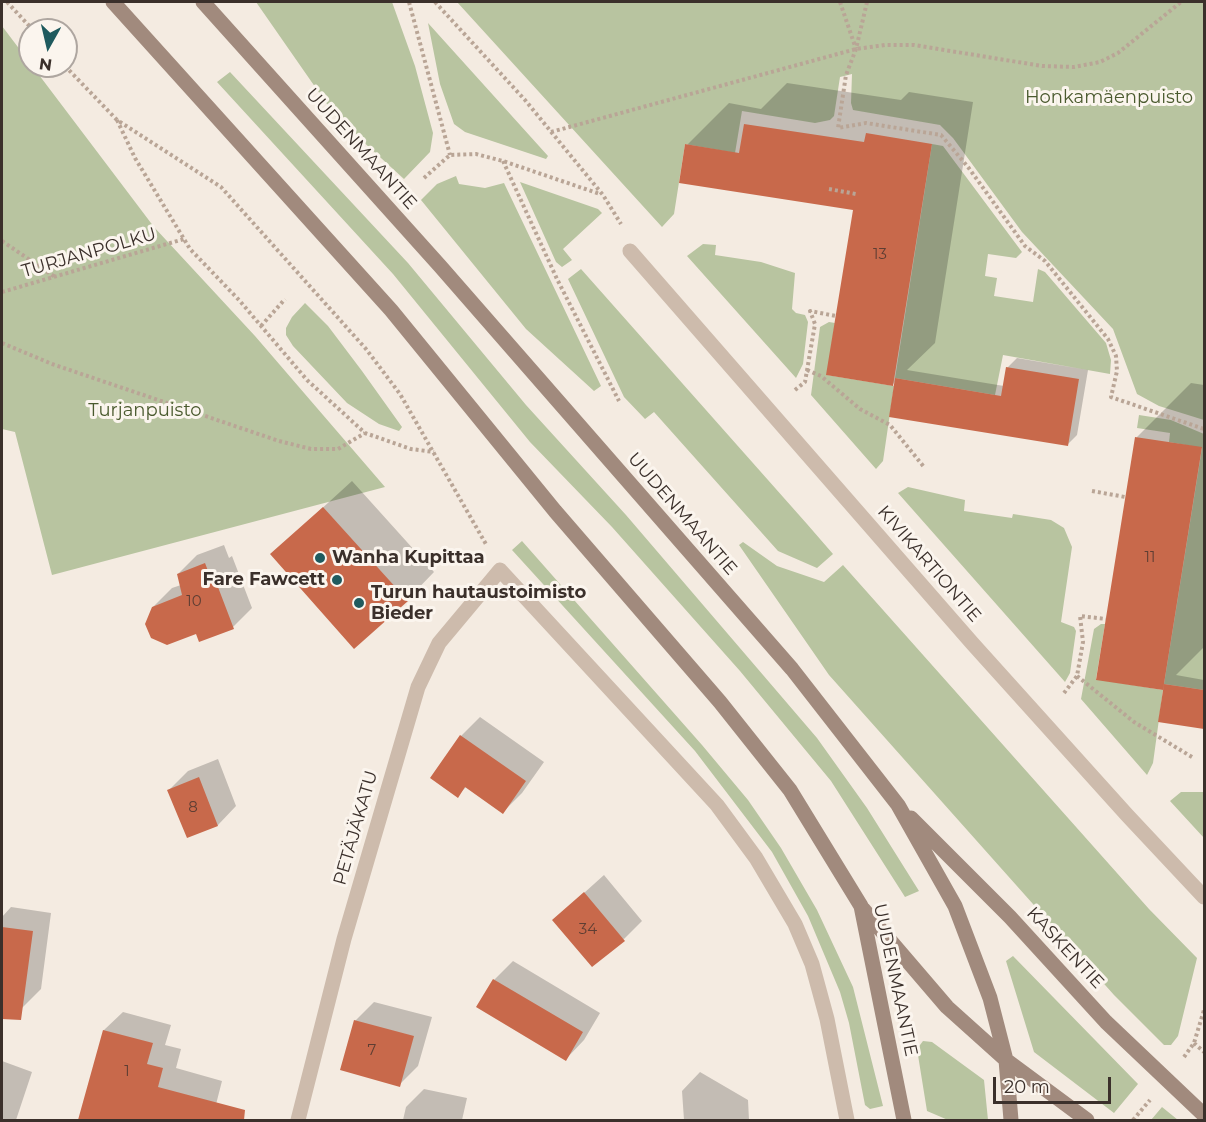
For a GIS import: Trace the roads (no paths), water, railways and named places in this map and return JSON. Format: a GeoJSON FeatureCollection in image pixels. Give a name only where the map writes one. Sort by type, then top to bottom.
{"type":"FeatureCollection","features":[{"type":"Feature","properties":{"kind":"main road","name":"UUDENMAANTIE"},"geometry":{"type":"LineString","coordinates":[[113,2],[391,310],[555,511],[720,702],[790,790],[861,906],[904,1120]]}},
{"type":"Feature","properties":{"kind":"main road","name":"UUDENMAANTIE"},"geometry":{"type":"LineString","coordinates":[[203,2],[440,266],[792,669],[898,805],[955,906],[990,998],[1006,1060],[1011,1120]]}},
{"type":"Feature","properties":{"kind":"main road","name":"KASKENTIE"},"geometry":{"type":"LineString","coordinates":[[898,805],[1010,917],[1106,1022],[1204,1115]]}},
{"type":"Feature","properties":{"kind":"main road"},"geometry":{"type":"LineString","coordinates":[[861,906],[929,987],[1006,1060],[1087,1120]]}},
{"type":"Feature","properties":{"kind":"street","name":"KIVIKARTIONTIE"},"geometry":{"type":"LineString","coordinates":[[630,251],[972,644],[1126,815],[1204,897]]}},
{"type":"Feature","properties":{"kind":"street","name":"PETÄJÄKATU"},"geometry":{"type":"LineString","coordinates":[[298,1120],[344,939],[418,687],[439,643],[500,570],[717,805],[756,858],[795,924],[812,964],[827,1019],[847,1120]]}},
{"type":"Feature","properties":{"kind":"place","name":"Wanha Kupittaa"},"geometry":{"type":"Point","coordinates":[320,558]}},
{"type":"Feature","properties":{"kind":"place","name":"Fare Fawcett"},"geometry":{"type":"Point","coordinates":[337,580]}},
{"type":"Feature","properties":{"kind":"place","name":"Turun hautaustoimisto Bieder"},"geometry":{"type":"Point","coordinates":[359,603]}},
{"type":"Feature","properties":{"kind":"park label","name":"Honkamäenpuisto"},"geometry":{"type":"Point","coordinates":[1109,98]}},
{"type":"Feature","properties":{"kind":"park label","name":"Turjanpuisto"},"geometry":{"type":"Point","coordinates":[145,411]}}]}
